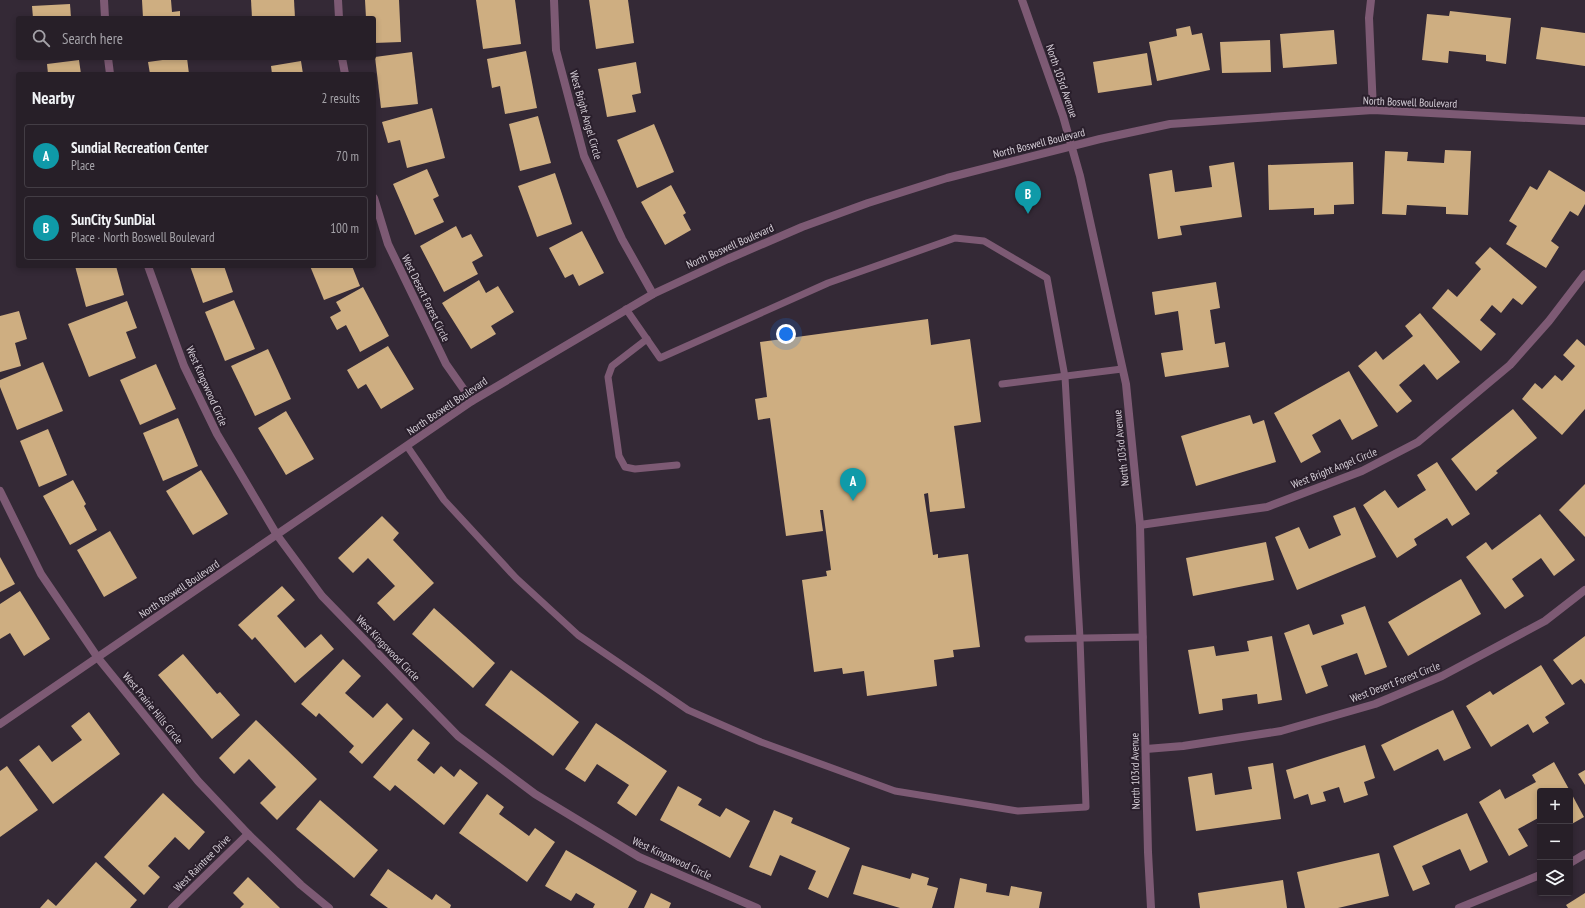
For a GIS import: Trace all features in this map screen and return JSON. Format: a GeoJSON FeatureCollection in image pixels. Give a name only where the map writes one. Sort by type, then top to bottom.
{"type":"FeatureCollection","features":[{"type":"Feature","properties":{"kind":"street"},"geometry":{"type":"LineString","coordinates":[[104,0],[104,16]]}},
{"type":"Feature","properties":{"kind":"street"},"geometry":{"type":"LineString","coordinates":[[338,0],[339,16]]}},
{"type":"Feature","properties":{"kind":"street","name":"West Bright Angel Circle"},"geometry":{"type":"LineString","coordinates":[[554,0],[556,50],[584,156],[622,239],[653,294]]}},
{"type":"Feature","properties":{"kind":"street","name":"North 103rd Avenue"},"geometry":{"type":"LineString","coordinates":[[1022,0],[1063,116],[1080,176],[1126,384],[1140,525],[1148,852],[1151,908]]}},
{"type":"Feature","properties":{"kind":"street"},"geometry":{"type":"LineString","coordinates":[[1371,0],[1369,18],[1373,110]]}},
{"type":"Feature","properties":{"kind":"street"},"geometry":{"type":"LineString","coordinates":[[108,60],[110,72]]}},
{"type":"Feature","properties":{"kind":"street"},"geometry":{"type":"LineString","coordinates":[[342,60],[345,72]]}},
{"type":"Feature","properties":{"kind":"street","name":"North Boswell Boulevard"},"geometry":{"type":"LineString","coordinates":[[0,724],[277,536],[472,401],[653,294],[779,236],[868,203],[977,170],[1170,124],[1373,110],[1585,121]]}},
{"type":"Feature","properties":{"kind":"street","name":"West Desert Forest Circle"},"geometry":{"type":"LineString","coordinates":[[376,205],[388,244],[446,364],[472,401]]}},
{"type":"Feature","properties":{"kind":"street","name":"West Kingswood Circle"},"geometry":{"type":"LineString","coordinates":[[149,268],[184,366],[217,434],[277,536],[322,596],[458,736],[535,794],[639,857],[757,908]]}},
{"type":"Feature","properties":{"kind":"street","name":"West Bright Angel Circle"},"geometry":{"type":"LineString","coordinates":[[1140,525],[1267,507],[1362,471],[1418,442],[1510,365],[1548,321],[1585,274]]}},
{"type":"Feature","properties":{"kind":"street","name":"West Prairie Hills Circle"},"geometry":{"type":"LineString","coordinates":[[0,491],[41,574],[98,658],[198,781],[248,834],[301,885],[329,908]]}},
{"type":"Feature","properties":{"kind":"street","name":"West Desert Forest Circle"},"geometry":{"type":"LineString","coordinates":[[1146,749],[1183,746],[1281,731],[1375,704],[1442,676],[1538,624],[1585,590]]}},
{"type":"Feature","properties":{"kind":"street","name":"West Raintree Drive"},"geometry":{"type":"LineString","coordinates":[[172,908],[248,834]]}},
{"type":"Feature","properties":{"kind":"street"},"geometry":{"type":"LineString","coordinates":[[1573,861],[1585,854]]}},
{"type":"Feature","properties":{"kind":"street"},"geometry":{"type":"LineString","coordinates":[[1459,908],[1537,876]]}},
{"type":"Feature","properties":{"kind":"lane"},"geometry":{"type":"LineString","coordinates":[[407,446],[444,500],[516,578],[578,636],[688,710],[761,742],[895,791],[1018,811],[1086,807],[1080,638],[1065,377],[1047,278],[984,241],[955,238],[828,282],[660,358],[626,309]]}},
{"type":"Feature","properties":{"kind":"lane"},"geometry":{"type":"LineString","coordinates":[[647,339],[612,366],[608,377],[619,456],[625,467],[635,469],[676,465]]}},
{"type":"Feature","properties":{"kind":"lane"},"geometry":{"type":"LineString","coordinates":[[1002,384],[1065,377],[1122,368]]}},
{"type":"Feature","properties":{"kind":"lane"},"geometry":{"type":"LineString","coordinates":[[1028,639],[1143,637]]}},
{"type":"Feature","properties":{"kind":"building"},"geometry":{"type":"Polygon","coordinates":[[[142,0],[171,0],[172,12],[180,11],[180,16],[143,16],[142,0]]]}},
{"type":"Feature","properties":{"kind":"building"},"geometry":{"type":"Polygon","coordinates":[[[251,0],[294,0],[295,16],[252,16],[251,0]]]}},
{"type":"Feature","properties":{"kind":"building"},"geometry":{"type":"Polygon","coordinates":[[[365,0],[399,0],[401,42],[376,43],[376,16],[366,16],[365,0]]]}},
{"type":"Feature","properties":{"kind":"building"},"geometry":{"type":"Polygon","coordinates":[[[476,0],[515,0],[521,44],[483,49],[476,0]]]}},
{"type":"Feature","properties":{"kind":"building"},"geometry":{"type":"Polygon","coordinates":[[[589,0],[628,0],[634,43],[596,49],[589,0]]]}},
{"type":"Feature","properties":{"kind":"building"},"geometry":{"type":"Polygon","coordinates":[[[70,4],[71,16],[33,16],[32,6],[70,4]]]}},
{"type":"Feature","properties":{"kind":"building"},"geometry":{"type":"Polygon","coordinates":[[[1450,11],[1511,18],[1506,64],[1486,61],[1486,55],[1449,51],[1448,63],[1422,60],[1427,14],[1449,16],[1450,11]]]}},
{"type":"Feature","properties":{"kind":"building"},"geometry":{"type":"Polygon","coordinates":[[[1190,26],[1192,35],[1202,33],[1210,70],[1157,81],[1149,42],[1177,36],[1176,29],[1190,26]]]}},
{"type":"Feature","properties":{"kind":"building"},"geometry":{"type":"Polygon","coordinates":[[[1541,27],[1585,33],[1585,66],[1536,59],[1541,27]]]}},
{"type":"Feature","properties":{"kind":"building"},"geometry":{"type":"Polygon","coordinates":[[[1334,30],[1337,64],[1283,68],[1280,34],[1334,30]]]}},
{"type":"Feature","properties":{"kind":"building"},"geometry":{"type":"Polygon","coordinates":[[[1270,40],[1271,72],[1222,73],[1220,42],[1270,40]]]}},
{"type":"Feature","properties":{"kind":"building"},"geometry":{"type":"Polygon","coordinates":[[[526,51],[537,108],[505,114],[500,86],[492,88],[487,59],[526,51]]]}},
{"type":"Feature","properties":{"kind":"building"},"geometry":{"type":"Polygon","coordinates":[[[412,52],[418,104],[381,108],[376,57],[412,52]]]}},
{"type":"Feature","properties":{"kind":"building"},"geometry":{"type":"Polygon","coordinates":[[[1147,53],[1152,85],[1098,93],[1093,62],[1147,53]]]}},
{"type":"Feature","properties":{"kind":"building"},"geometry":{"type":"Polygon","coordinates":[[[79,60],[81,72],[48,72],[47,64],[79,60]]]}},
{"type":"Feature","properties":{"kind":"building"},"geometry":{"type":"Polygon","coordinates":[[[162,60],[187,60],[189,72],[150,72],[148,62],[162,60]]]}},
{"type":"Feature","properties":{"kind":"building"},"geometry":{"type":"Polygon","coordinates":[[[301,61],[303,72],[272,72],[271,66],[301,61]]]}},
{"type":"Feature","properties":{"kind":"building"},"geometry":{"type":"Polygon","coordinates":[[[636,62],[641,93],[632,95],[636,112],[607,117],[598,69],[636,62]]]}},
{"type":"Feature","properties":{"kind":"building"},"geometry":{"type":"Polygon","coordinates":[[[432,108],[445,158],[407,168],[400,140],[388,143],[382,122],[432,108]]]}},
{"type":"Feature","properties":{"kind":"building"},"geometry":{"type":"Polygon","coordinates":[[[538,116],[551,163],[520,171],[509,124],[538,116]]]}},
{"type":"Feature","properties":{"kind":"building"},"geometry":{"type":"Polygon","coordinates":[[[654,124],[674,172],[637,188],[617,140],[654,124]]]}},
{"type":"Feature","properties":{"kind":"building"},"geometry":{"type":"Polygon","coordinates":[[[1445,150],[1471,151],[1468,215],[1446,214],[1446,207],[1407,205],[1406,215],[1382,214],[1385,151],[1408,152],[1407,161],[1444,163],[1445,150]]]}},
{"type":"Feature","properties":{"kind":"building"},"geometry":{"type":"Polygon","coordinates":[[[1234,162],[1242,217],[1180,226],[1182,235],[1158,239],[1149,174],[1172,170],[1175,192],[1212,187],[1209,166],[1234,162]]]}},
{"type":"Feature","properties":{"kind":"building"},"geometry":{"type":"Polygon","coordinates":[[[1353,162],[1354,204],[1334,205],[1334,214],[1314,215],[1314,208],[1269,210],[1268,165],[1353,162]]]}},
{"type":"Feature","properties":{"kind":"building"},"geometry":{"type":"Polygon","coordinates":[[[427,169],[439,196],[433,199],[444,222],[415,235],[393,184],[427,169]]]}},
{"type":"Feature","properties":{"kind":"building"},"geometry":{"type":"Polygon","coordinates":[[[1549,170],[1585,192],[1585,204],[1578,216],[1570,211],[1551,241],[1559,247],[1546,268],[1506,244],[1517,226],[1509,221],[1530,186],[1537,190],[1549,170]]]}},
{"type":"Feature","properties":{"kind":"building"},"geometry":{"type":"Polygon","coordinates":[[[555,173],[572,224],[537,237],[518,186],[555,173]]]}},
{"type":"Feature","properties":{"kind":"building"},"geometry":{"type":"Polygon","coordinates":[[[671,185],[686,213],[683,215],[691,230],[665,245],[641,202],[671,185]]]}},
{"type":"Feature","properties":{"kind":"building"},"geometry":{"type":"Polygon","coordinates":[[[456,226],[462,238],[471,234],[483,256],[472,262],[478,274],[444,292],[420,246],[456,226]]]}},
{"type":"Feature","properties":{"kind":"building"},"geometry":{"type":"Polygon","coordinates":[[[582,231],[604,273],[579,286],[573,274],[565,278],[549,248],[582,231]]]}},
{"type":"Feature","properties":{"kind":"building"},"geometry":{"type":"Polygon","coordinates":[[[1490,247],[1537,287],[1522,305],[1513,298],[1501,313],[1492,305],[1480,320],[1496,334],[1481,351],[1432,308],[1448,289],[1457,297],[1481,269],[1475,263],[1490,247]]]}},
{"type":"Feature","properties":{"kind":"building"},"geometry":{"type":"Polygon","coordinates":[[[76,268],[117,268],[124,295],[86,307],[76,268]]]}},
{"type":"Feature","properties":{"kind":"building"},"geometry":{"type":"Polygon","coordinates":[[[191,268],[225,268],[233,292],[203,303],[191,268]]]}},
{"type":"Feature","properties":{"kind":"building"},"geometry":{"type":"Polygon","coordinates":[[[311,268],[353,268],[360,286],[324,300],[311,268]]]}},
{"type":"Feature","properties":{"kind":"building"},"geometry":{"type":"Polygon","coordinates":[[[479,280],[486,293],[498,286],[514,312],[491,326],[496,334],[471,349],[442,303],[479,280]]]}},
{"type":"Feature","properties":{"kind":"building"},"geometry":{"type":"Polygon","coordinates":[[[1216,282],[1220,308],[1210,310],[1215,344],[1225,342],[1229,367],[1165,377],[1161,353],[1183,350],[1178,311],[1155,315],[1152,292],[1216,282]]]}},
{"type":"Feature","properties":{"kind":"building"},"geometry":{"type":"Polygon","coordinates":[[[363,287],[389,336],[360,352],[346,325],[337,330],[330,317],[341,311],[336,302],[363,287]]]}},
{"type":"Feature","properties":{"kind":"building"},"geometry":{"type":"Polygon","coordinates":[[[234,300],[255,349],[225,361],[205,312],[234,300]]]}},
{"type":"Feature","properties":{"kind":"building"},"geometry":{"type":"Polygon","coordinates":[[[127,301],[137,328],[126,332],[136,358],[89,377],[68,324],[127,301]]]}},
{"type":"Feature","properties":{"kind":"building"},"geometry":{"type":"Polygon","coordinates":[[[19,311],[27,339],[15,343],[21,366],[0,372],[0,316],[19,311]]]}},
{"type":"Feature","properties":{"kind":"building"},"geometry":{"type":"Polygon","coordinates":[[[1420,313],[1460,362],[1437,380],[1424,364],[1399,385],[1412,401],[1397,413],[1358,366],[1376,351],[1383,360],[1413,336],[1405,326],[1420,313]]]}},
{"type":"Feature","properties":{"kind":"building"},"geometry":{"type":"Polygon","coordinates":[[[928,319],[931,345],[970,339],[981,422],[954,426],[965,508],[930,512],[928,493],[924,494],[933,555],[938,554],[938,558],[968,554],[980,647],[953,650],[954,657],[934,660],[937,686],[867,696],[864,671],[843,674],[842,668],[814,672],[802,580],[827,576],[826,571],[831,570],[823,510],[820,510],[823,531],[786,536],[770,418],[758,420],[755,399],[767,397],[760,342],[928,319]]]}},
{"type":"Feature","properties":{"kind":"building"},"geometry":{"type":"Polygon","coordinates":[[[1577,339],[1585,346],[1585,409],[1562,435],[1522,399],[1535,383],[1542,389],[1555,375],[1562,381],[1575,366],[1563,355],[1577,339]]]}},
{"type":"Feature","properties":{"kind":"building"},"geometry":{"type":"Polygon","coordinates":[[[388,346],[414,389],[381,409],[366,384],[358,389],[347,370],[388,346]]]}},
{"type":"Feature","properties":{"kind":"building"},"geometry":{"type":"Polygon","coordinates":[[[268,349],[291,399],[255,416],[231,366],[268,349]]]}},
{"type":"Feature","properties":{"kind":"building"},"geometry":{"type":"Polygon","coordinates":[[[43,362],[63,411],[17,430],[0,387],[0,380],[43,362]]]}},
{"type":"Feature","properties":{"kind":"building"},"geometry":{"type":"Polygon","coordinates":[[[156,364],[176,409],[140,425],[120,380],[156,364]]]}},
{"type":"Feature","properties":{"kind":"building"},"geometry":{"type":"Polygon","coordinates":[[[1349,371],[1378,426],[1352,440],[1340,419],[1312,435],[1321,452],[1301,463],[1274,413],[1349,371]]]}},
{"type":"Feature","properties":{"kind":"building"},"geometry":{"type":"Polygon","coordinates":[[[1513,409],[1537,438],[1496,471],[1498,473],[1476,491],[1451,459],[1513,409]]]}},
{"type":"Feature","properties":{"kind":"building"},"geometry":{"type":"Polygon","coordinates":[[[286,411],[314,459],[286,475],[258,428],[286,411]]]}},
{"type":"Feature","properties":{"kind":"building"},"geometry":{"type":"Polygon","coordinates":[[[1250,415],[1253,424],[1264,420],[1276,462],[1196,486],[1181,436],[1250,415]]]}},
{"type":"Feature","properties":{"kind":"building"},"geometry":{"type":"Polygon","coordinates":[[[178,418],[198,466],[163,481],[143,433],[178,418]]]}},
{"type":"Feature","properties":{"kind":"building"},"geometry":{"type":"Polygon","coordinates":[[[48,429],[67,475],[39,487],[20,441],[48,429]]]}},
{"type":"Feature","properties":{"kind":"building"},"geometry":{"type":"Polygon","coordinates":[[[1437,462],[1470,514],[1452,526],[1447,518],[1414,539],[1417,545],[1397,558],[1363,505],[1385,490],[1398,508],[1426,490],[1417,475],[1437,462]]]}},
{"type":"Feature","properties":{"kind":"building"},"geometry":{"type":"Polygon","coordinates":[[[201,470],[228,514],[193,535],[166,491],[201,470]]]}},
{"type":"Feature","properties":{"kind":"building"},"geometry":{"type":"Polygon","coordinates":[[[73,480],[86,504],[84,506],[97,530],[70,545],[43,496],[73,480]]]}},
{"type":"Feature","properties":{"kind":"building"},"geometry":{"type":"Polygon","coordinates":[[[1585,484],[1585,537],[1559,510],[1585,484]]]}},
{"type":"Feature","properties":{"kind":"building"},"geometry":{"type":"Polygon","coordinates":[[[1355,507],[1376,557],[1297,590],[1275,537],[1299,527],[1309,549],[1341,535],[1333,516],[1355,507]]]}},
{"type":"Feature","properties":{"kind":"building"},"geometry":{"type":"Polygon","coordinates":[[[1540,514],[1575,560],[1554,576],[1541,558],[1512,579],[1524,596],[1505,609],[1466,557],[1486,542],[1492,550],[1540,514]]]}},
{"type":"Feature","properties":{"kind":"building"},"geometry":{"type":"Polygon","coordinates":[[[382,516],[399,533],[393,540],[434,583],[394,621],[377,603],[395,586],[368,558],[353,573],[338,558],[382,516]]]}},
{"type":"Feature","properties":{"kind":"building"},"geometry":{"type":"Polygon","coordinates":[[[110,531],[137,578],[104,597],[77,550],[110,531]]]}},
{"type":"Feature","properties":{"kind":"building"},"geometry":{"type":"Polygon","coordinates":[[[1266,542],[1274,580],[1193,596],[1186,558],[1266,542]]]}},
{"type":"Feature","properties":{"kind":"building"},"geometry":{"type":"Polygon","coordinates":[[[0,557],[15,584],[0,592],[0,557]]]}},
{"type":"Feature","properties":{"kind":"building"},"geometry":{"type":"Polygon","coordinates":[[[1461,579],[1481,614],[1408,656],[1388,622],[1461,579]]]}},
{"type":"Feature","properties":{"kind":"building"},"geometry":{"type":"Polygon","coordinates":[[[282,586],[295,600],[277,616],[305,648],[321,634],[334,649],[295,683],[255,637],[252,640],[238,625],[282,586]]]}},
{"type":"Feature","properties":{"kind":"building"},"geometry":{"type":"Polygon","coordinates":[[[20,591],[50,639],[24,656],[10,633],[0,639],[0,604],[20,591]]]}},
{"type":"Feature","properties":{"kind":"building"},"geometry":{"type":"Polygon","coordinates":[[[1365,606],[1387,667],[1365,675],[1357,653],[1321,666],[1328,686],[1306,694],[1284,633],[1309,624],[1313,635],[1344,624],[1341,615],[1365,606]]]}},
{"type":"Feature","properties":{"kind":"building"},"geometry":{"type":"Polygon","coordinates":[[[434,608],[495,663],[473,688],[412,634],[434,608]]]}},
{"type":"Feature","properties":{"kind":"building"},"geometry":{"type":"Polygon","coordinates":[[[1272,636],[1282,700],[1258,704],[1257,694],[1222,699],[1223,710],[1199,714],[1188,650],[1214,646],[1216,656],[1249,651],[1247,641],[1272,636]]]}},
{"type":"Feature","properties":{"kind":"building"},"geometry":{"type":"Polygon","coordinates":[[[1585,636],[1585,684],[1581,679],[1572,685],[1553,660],[1585,636]]]}},
{"type":"Feature","properties":{"kind":"building"},"geometry":{"type":"Polygon","coordinates":[[[183,654],[217,694],[220,692],[240,715],[212,739],[158,675],[183,654]]]}},
{"type":"Feature","properties":{"kind":"building"},"geometry":{"type":"Polygon","coordinates":[[[343,659],[361,676],[345,693],[373,718],[387,703],[403,719],[362,764],[349,752],[354,746],[319,713],[316,717],[301,704],[343,659]]]}},
{"type":"Feature","properties":{"kind":"building"},"geometry":{"type":"Polygon","coordinates":[[[1541,665],[1565,704],[1545,717],[1549,723],[1533,733],[1528,724],[1491,747],[1466,706],[1490,691],[1493,695],[1541,665]]]}},
{"type":"Feature","properties":{"kind":"building"},"geometry":{"type":"Polygon","coordinates":[[[511,670],[579,722],[553,756],[485,705],[511,670]]]}},
{"type":"Feature","properties":{"kind":"building"},"geometry":{"type":"Polygon","coordinates":[[[1453,710],[1471,748],[1444,761],[1438,749],[1394,771],[1381,745],[1453,710]]]}},
{"type":"Feature","properties":{"kind":"building"},"geometry":{"type":"Polygon","coordinates":[[[89,712],[120,754],[53,804],[19,760],[39,745],[52,762],[82,740],[71,726],[89,712]]]}},
{"type":"Feature","properties":{"kind":"building"},"geometry":{"type":"Polygon","coordinates":[[[256,720],[317,779],[277,820],[260,803],[276,787],[249,759],[234,774],[219,758],[256,720]]]}},
{"type":"Feature","properties":{"kind":"building"},"geometry":{"type":"Polygon","coordinates":[[[596,723],[667,771],[636,816],[617,803],[629,785],[597,764],[585,782],[565,769],[596,723]]]}},
{"type":"Feature","properties":{"kind":"building"},"geometry":{"type":"Polygon","coordinates":[[[413,729],[430,743],[417,760],[434,774],[441,766],[454,777],[460,769],[478,783],[444,825],[395,785],[390,791],[373,777],[413,729]]]}},
{"type":"Feature","properties":{"kind":"building"},"geometry":{"type":"Polygon","coordinates":[[[1365,745],[1375,778],[1364,782],[1368,795],[1344,803],[1339,787],[1323,792],[1326,801],[1311,805],[1308,794],[1294,799],[1286,770],[1365,745]]]}},
{"type":"Feature","properties":{"kind":"building"},"geometry":{"type":"Polygon","coordinates":[[[1554,762],[1568,788],[1537,788],[1537,819],[1518,829],[1528,846],[1509,856],[1479,802],[1500,789],[1505,799],[1536,782],[1532,775],[1554,762]]]}},
{"type":"Feature","properties":{"kind":"building"},"geometry":{"type":"Polygon","coordinates":[[[1273,763],[1281,819],[1196,831],[1188,777],[1212,773],[1215,795],[1252,789],[1248,767],[1273,763]]]}},
{"type":"Feature","properties":{"kind":"building"},"geometry":{"type":"Polygon","coordinates":[[[7,766],[38,810],[0,837],[0,771],[7,766]]]}},
{"type":"Feature","properties":{"kind":"building"},"geometry":{"type":"Polygon","coordinates":[[[1585,770],[1585,785],[1578,774],[1585,770]]]}},
{"type":"Feature","properties":{"kind":"building"},"geometry":{"type":"Polygon","coordinates":[[[678,786],[702,799],[698,805],[720,817],[726,808],[750,821],[730,858],[660,820],[678,786]]]}},
{"type":"Feature","properties":{"kind":"building"},"geometry":{"type":"Polygon","coordinates":[[[163,793],[205,832],[189,850],[175,837],[148,866],[160,877],[144,895],[104,857],[163,793]]]}},
{"type":"Feature","properties":{"kind":"building"},"geometry":{"type":"Polygon","coordinates":[[[487,794],[504,807],[499,814],[529,836],[535,828],[555,842],[527,882],[459,833],[487,794]]]}},
{"type":"Feature","properties":{"kind":"building"},"geometry":{"type":"Polygon","coordinates":[[[1573,797],[1584,817],[1573,823],[1573,797]]]}},
{"type":"Feature","properties":{"kind":"building"},"geometry":{"type":"Polygon","coordinates":[[[320,800],[378,850],[354,878],[296,829],[320,800]]]}},
{"type":"Feature","properties":{"kind":"building"},"geometry":{"type":"Polygon","coordinates":[[[774,810],[793,818],[791,823],[850,848],[828,898],[808,889],[816,871],[780,855],[771,876],[749,867],[774,810]]]}},
{"type":"Feature","properties":{"kind":"building"},"geometry":{"type":"Polygon","coordinates":[[[1467,813],[1488,862],[1470,871],[1460,849],[1422,866],[1430,884],[1413,891],[1393,846],[1467,813]]]}},
{"type":"Feature","properties":{"kind":"building"},"geometry":{"type":"Polygon","coordinates":[[[566,850],[637,891],[628,908],[593,908],[595,904],[576,893],[571,901],[545,886],[566,850]]]}},
{"type":"Feature","properties":{"kind":"building"},"geometry":{"type":"Polygon","coordinates":[[[1379,853],[1389,896],[1338,908],[1305,908],[1297,872],[1379,853]]]}},
{"type":"Feature","properties":{"kind":"building"},"geometry":{"type":"Polygon","coordinates":[[[96,862],[137,900],[130,908],[40,908],[48,899],[56,906],[96,862]]]}},
{"type":"Feature","properties":{"kind":"building"},"geometry":{"type":"Polygon","coordinates":[[[862,865],[910,879],[912,873],[929,878],[927,885],[938,888],[932,908],[900,908],[853,894],[862,865]]]}},
{"type":"Feature","properties":{"kind":"building"},"geometry":{"type":"Polygon","coordinates":[[[388,869],[432,900],[436,894],[451,905],[450,908],[388,908],[370,895],[388,869]]]}},
{"type":"Feature","properties":{"kind":"building"},"geometry":{"type":"Polygon","coordinates":[[[248,877],[280,908],[240,908],[244,904],[233,893],[248,877]]]}},
{"type":"Feature","properties":{"kind":"building"},"geometry":{"type":"Polygon","coordinates":[[[960,878],[987,884],[986,892],[1009,896],[1011,886],[1042,892],[1039,908],[954,908],[960,878]]]}},
{"type":"Feature","properties":{"kind":"building"},"geometry":{"type":"Polygon","coordinates":[[[1283,880],[1287,908],[1200,908],[1198,893],[1283,880]]]}},
{"type":"Feature","properties":{"kind":"building"},"geometry":{"type":"Polygon","coordinates":[[[651,893],[671,903],[669,908],[644,908],[651,893]]]}},
{"type":"Feature","properties":{"kind":"building"},"geometry":{"type":"Polygon","coordinates":[[[1585,893],[1585,908],[1568,908],[1566,905],[1585,893]]]}},
{"type":"Feature","properties":{"kind":"place","name":"SunCity SunDial"},"geometry":{"type":"Point","coordinates":[1028,214]}},
{"type":"Feature","properties":{"kind":"place","name":"Sundial Recreation Center"},"geometry":{"type":"Point","coordinates":[853,501]}}]}
